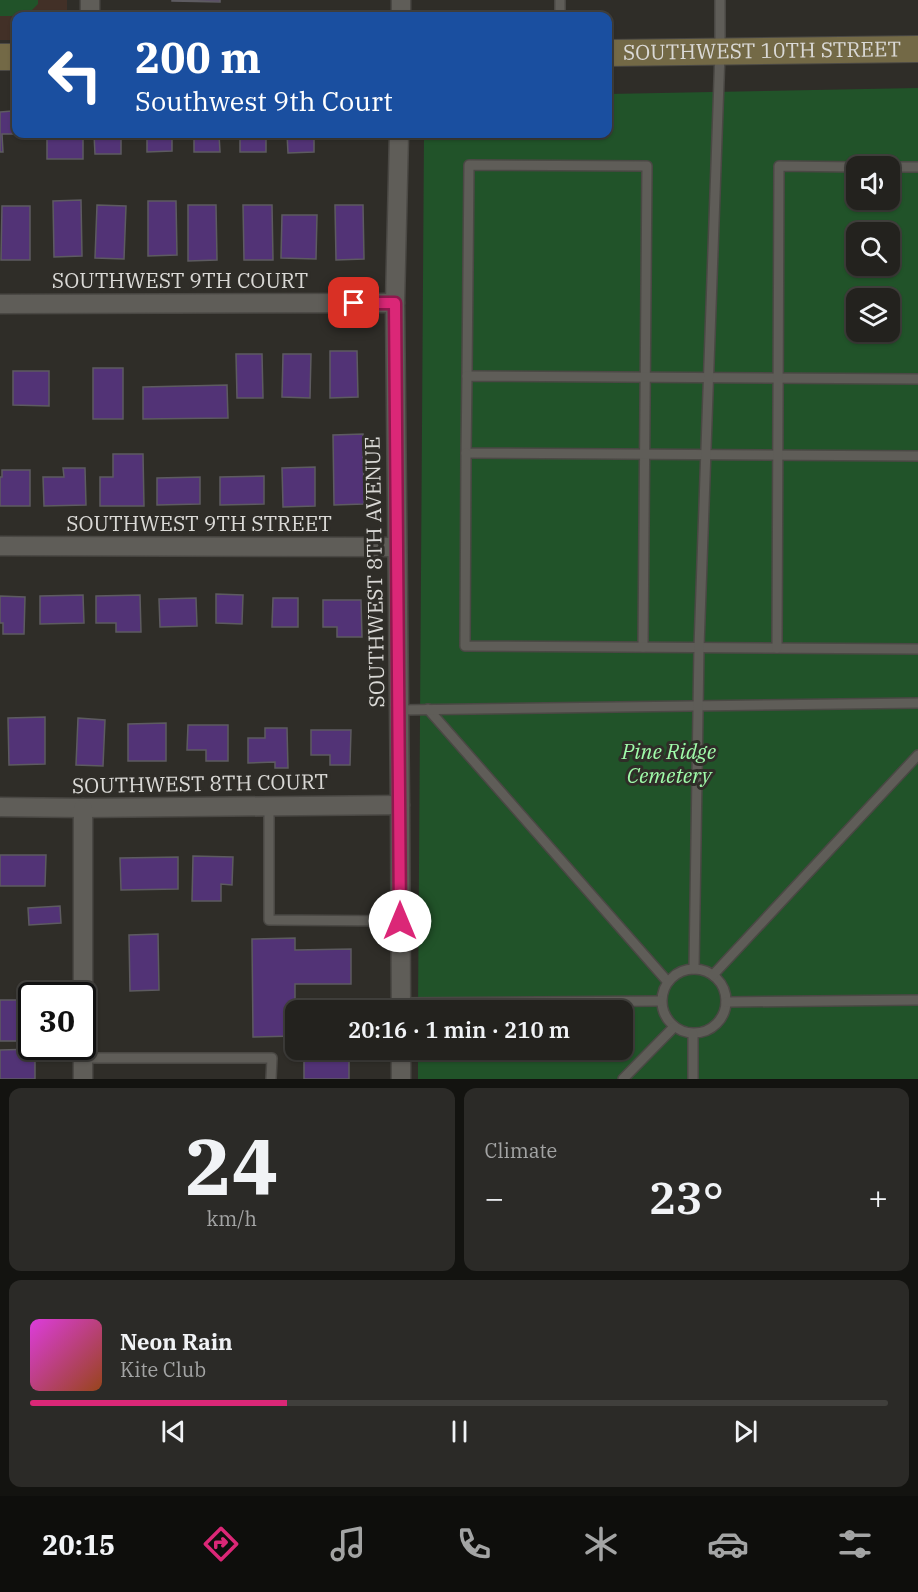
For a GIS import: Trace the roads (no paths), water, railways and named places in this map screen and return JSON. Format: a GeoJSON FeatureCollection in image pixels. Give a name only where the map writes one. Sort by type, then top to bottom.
{"type":"FeatureCollection","features":[{"type":"Feature","properties":{"kind":"street","name":"SOUTHWEST 10TH STREET"},"geometry":{"type":"LineString","coordinates":[[612,53],[918,49]]}},
{"type":"Feature","properties":{"kind":"street","name":"SOUTHWEST 8TH AVENUE"},"geometry":{"type":"LineString","coordinates":[[399,138],[395,303],[401,1000]]}},
{"type":"Feature","properties":{"kind":"street","name":"SOUTHWEST 9TH COURT"},"geometry":{"type":"LineString","coordinates":[[0,304],[395,303]]}},
{"type":"Feature","properties":{"kind":"street","name":"SOUTHWEST 9TH STREET"},"geometry":{"type":"LineString","coordinates":[[0,546],[397,547]]}},
{"type":"Feature","properties":{"kind":"street","name":"SOUTHWEST 8TH COURT"},"geometry":{"type":"LineString","coordinates":[[0,807],[400,805]]}},
{"type":"Feature","properties":{"kind":"street"},"geometry":{"type":"LineString","coordinates":[[83,808],[83,982]]}},
{"type":"Feature","properties":{"kind":"street"},"geometry":{"type":"LineString","coordinates":[[83,1060],[83,1079]]}},
{"type":"Feature","properties":{"kind":"street"},"geometry":{"type":"LineString","coordinates":[[401,1060],[401,1079]]}},
{"type":"Feature","properties":{"kind":"lane"},"geometry":{"type":"LineString","coordinates":[[694,969],[699,647],[720,0]]}},
{"type":"Feature","properties":{"kind":"lane"},"geometry":{"type":"LineString","coordinates":[[643,647],[647,166],[469,165],[465,646],[918,649]]}},
{"type":"Feature","properties":{"kind":"lane"},"geometry":{"type":"LineString","coordinates":[[777,648],[780,166],[846,167]]}},
{"type":"Feature","properties":{"kind":"lane"},"geometry":{"type":"LineString","coordinates":[[900,167],[918,167]]}},
{"type":"Feature","properties":{"kind":"lane"},"geometry":{"type":"LineString","coordinates":[[467,376],[918,379]]}},
{"type":"Feature","properties":{"kind":"lane"},"geometry":{"type":"LineString","coordinates":[[466,453],[918,456]]}},
{"type":"Feature","properties":{"kind":"lane"},"geometry":{"type":"LineString","coordinates":[[399,710],[918,703]]}},
{"type":"Feature","properties":{"kind":"lane"},"geometry":{"type":"LineString","coordinates":[[428,709],[668,982]]}},
{"type":"Feature","properties":{"kind":"lane"},"geometry":{"type":"LineString","coordinates":[[713,975],[918,755]]}},
{"type":"Feature","properties":{"kind":"lane"},"geometry":{"type":"LineString","coordinates":[[269,806],[269,920],[400,921]]}},
{"type":"Feature","properties":{"kind":"lane"},"geometry":{"type":"LineString","coordinates":[[694,969],[713,975],[725,992],[726,1002],[720,1021],[704,1032],[693,1034],[674,1027],[667,1020],[661,1001],[668,982],[684,970],[694,969]]}},
{"type":"Feature","properties":{"kind":"lane"},"geometry":{"type":"LineString","coordinates":[[726,1002],[918,1000]]}},
{"type":"Feature","properties":{"kind":"lane"},"geometry":{"type":"LineString","coordinates":[[633,1002],[661,1001]]}},
{"type":"Feature","properties":{"kind":"lane"},"geometry":{"type":"LineString","coordinates":[[623,1079],[674,1027]]}},
{"type":"Feature","properties":{"kind":"lane"},"geometry":{"type":"LineString","coordinates":[[693,1034],[693,1079]]}},
{"type":"Feature","properties":{"kind":"lane"},"geometry":{"type":"LineString","coordinates":[[96,1058],[272,1058],[272,1079]]}},
{"type":"Feature","properties":{"kind":"park label","name":"Pine Ridge Cemetery"},"geometry":{"type":"Point","coordinates":[669,764]}}]}
